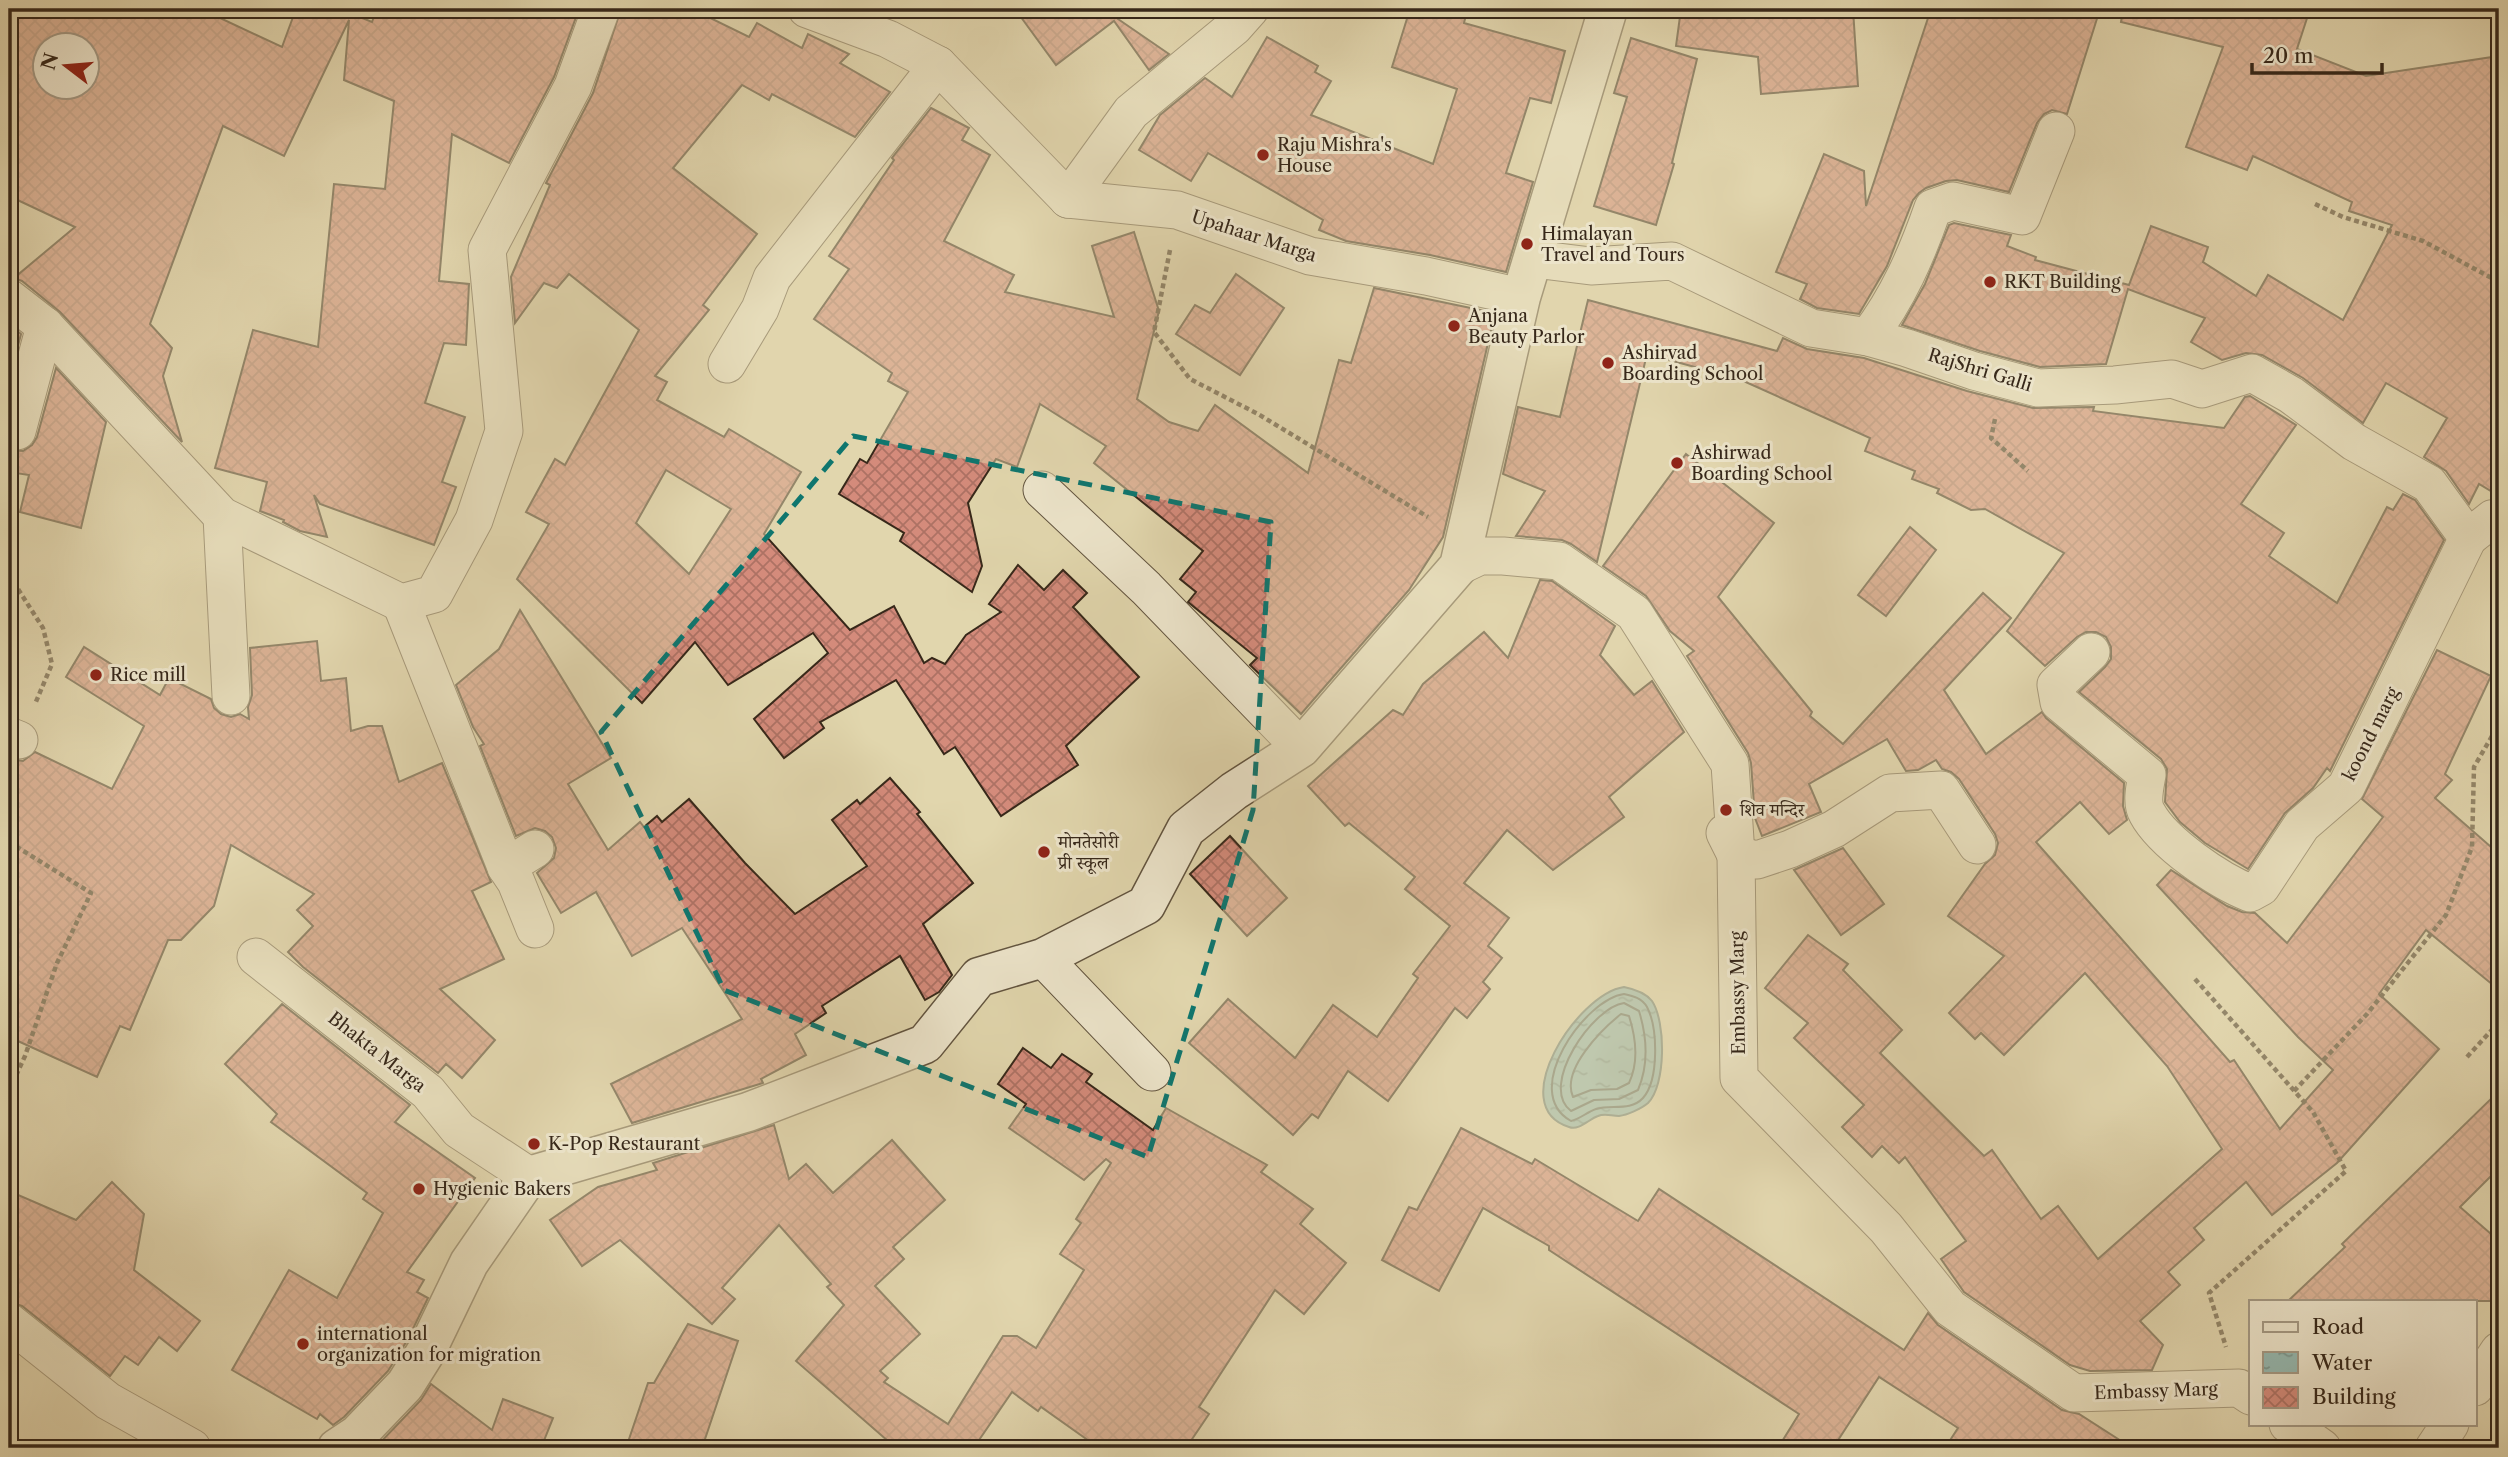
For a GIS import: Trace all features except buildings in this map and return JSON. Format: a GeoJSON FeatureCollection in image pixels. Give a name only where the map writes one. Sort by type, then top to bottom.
{"type":"FeatureCollection","features":[{"type":"Feature","properties":{"kind":"street"},"geometry":{"type":"LineString","coordinates":[[401,603],[435,594],[474,520],[504,431],[487,250],[573,86],[601,9]]}},
{"type":"Feature","properties":{"kind":"street"},"geometry":{"type":"LineString","coordinates":[[337,1448],[358,1434],[405,1385],[428,1350],[469,1263],[529,1176],[748,1112],[925,1044],[979,977],[1043,958],[1146,905],[1186,829],[1234,791],[1301,748],[1459,566],[1521,297],[1608,9]]}},
{"type":"Feature","properties":{"kind":"street"},"geometry":{"type":"LineString","coordinates":[[815,10],[888,39],[938,65],[1068,199],[1131,112],[1237,15]]}},
{"type":"Feature","properties":{"kind":"street"},"geometry":{"type":"LineString","coordinates":[[727,364],[760,309],[772,278],[938,65]]}},
{"type":"Feature","properties":{"kind":"street"},"geometry":{"type":"LineString","coordinates":[[1868,337],[1888,311],[1918,249],[1933,208],[1953,201],[2022,216],[2056,131]]}},
{"type":"Feature","properties":{"kind":"street","name":"Upahaar Marga"},"geometry":{"type":"LineString","coordinates":[[1068,199],[1177,210],[1310,256],[1426,276],[1521,297]]}},
{"type":"Feature","properties":{"kind":"street","name":"RajShri Galli"},"geometry":{"type":"LineString","coordinates":[[1534,259],[1591,266],[1672,261],[1811,328],[1868,337],[1974,371],[2038,388],[2115,385],[2172,379],[2202,389],[2252,373],[2291,395],[2354,442],[2430,484],[2484,530]]}},
{"type":"Feature","properties":{"kind":"street"},"geometry":{"type":"LineString","coordinates":[[9,298],[45,326],[222,516],[401,603],[521,858],[516,883],[535,929]]}},
{"type":"Feature","properties":{"kind":"street"},"geometry":{"type":"LineString","coordinates":[[17,431],[45,326]]}},
{"type":"Feature","properties":{"kind":"street"},"geometry":{"type":"LineString","coordinates":[[1042,490],[1146,588],[1301,748]]}},
{"type":"Feature","properties":{"kind":"street"},"geometry":{"type":"LineString","coordinates":[[222,516],[231,696]]}},
{"type":"Feature","properties":{"kind":"street","name":"koond marg"},"geometry":{"type":"LineString","coordinates":[[2091,652],[2056,685],[2059,702],[2147,775],[2144,790],[2145,812],[2173,844],[2233,886],[2250,893],[2261,887],[2302,825],[2346,787],[2484,530]]}},
{"type":"Feature","properties":{"kind":"street","name":"Embassy Marg"},"geometry":{"type":"LineString","coordinates":[[1459,566],[1480,556],[1559,561],[1634,613],[1730,764],[1730,843],[1739,1078],[1886,1228],[1951,1308],[2074,1393],[2245,1392]]}},
{"type":"Feature","properties":{"kind":"street"},"geometry":{"type":"LineString","coordinates":[[1730,843],[1757,860],[1790,849],[1834,828],[1890,793],[1941,790],[1977,845]]}},
{"type":"Feature","properties":{"kind":"street","name":"Bhakta Marga"},"geometry":{"type":"LineString","coordinates":[[256,957],[428,1092],[459,1130],[529,1176]]}},
{"type":"Feature","properties":{"kind":"street"},"geometry":{"type":"LineString","coordinates":[[1043,958],[1152,1072]]}},
{"type":"Feature","properties":{"kind":"street"},"geometry":{"type":"LineString","coordinates":[[9,1322],[108,1401],[192,1448]]}},
{"type":"Feature","properties":{"kind":"street"},"geometry":{"type":"LineString","coordinates":[[2476,1386],[2499,1351]]}},
{"type":"Feature","properties":{"kind":"street"},"geometry":{"type":"LineString","coordinates":[[2291,1426],[2322,1448]]}},
{"type":"Feature","properties":{"kind":"street"},"geometry":{"type":"LineString","coordinates":[[2434,1448],[2449,1426]]}},
{"type":"Feature","properties":{"kind":"path"},"geometry":{"type":"LineString","coordinates":[[2315,204],[2343,217],[2423,241],[2499,282]]}},
{"type":"Feature","properties":{"kind":"path"},"geometry":{"type":"LineString","coordinates":[[1177,210],[1154,332],[1190,379],[1258,414],[1429,518]]}},
{"type":"Feature","properties":{"kind":"path"},"geometry":{"type":"LineString","coordinates":[[9,575],[43,628],[52,664],[14,738]]}},
{"type":"Feature","properties":{"kind":"path"},"geometry":{"type":"LineString","coordinates":[[2294,1091],[2367,1014],[2446,915],[2472,847],[2473,766],[2499,724]]}},
{"type":"Feature","properties":{"kind":"path"},"geometry":{"type":"LineString","coordinates":[[9,842],[91,893],[57,963],[25,1056],[9,1091]]}},
{"type":"Feature","properties":{"kind":"path"},"geometry":{"type":"LineString","coordinates":[[2195,979],[2313,1112],[2346,1171],[2209,1293],[2245,1392]]}},
{"type":"Feature","properties":{"kind":"path"},"geometry":{"type":"LineString","coordinates":[[2467,1057],[2499,1022]]}},
{"type":"Feature","properties":{"kind":"highlighted area"},"geometry":{"type":"Polygon","coordinates":[[[853,436],[1271,522],[1253,810],[1148,1157],[724,990],[601,732],[853,436]]]}},
{"type":"Feature","properties":{"kind":"water"},"geometry":{"type":"Polygon","coordinates":[[[1624,987],[1646,995],[1657,1011],[1662,1053],[1654,1094],[1648,1103],[1630,1113],[1619,1116],[1601,1115],[1580,1126],[1569,1127],[1551,1116],[1544,1098],[1545,1076],[1554,1052],[1586,1009],[1605,994],[1624,987]]]}},
{"type":"Feature","properties":{"kind":"place","name":"Raju Mishra's House"},"geometry":{"type":"Point","coordinates":[1263,155]}},
{"type":"Feature","properties":{"kind":"place","name":"Himalayan Travel and Tours"},"geometry":{"type":"Point","coordinates":[1527,244]}},
{"type":"Feature","properties":{"kind":"place","name":"RKT Building"},"geometry":{"type":"Point","coordinates":[1990,282]}},
{"type":"Feature","properties":{"kind":"place","name":"Anjana Beauty Parlor"},"geometry":{"type":"Point","coordinates":[1454,326]}},
{"type":"Feature","properties":{"kind":"place","name":"Ashirvad Boarding School"},"geometry":{"type":"Point","coordinates":[1608,363]}},
{"type":"Feature","properties":{"kind":"place","name":"Ashirwad Boarding School"},"geometry":{"type":"Point","coordinates":[1677,463]}},
{"type":"Feature","properties":{"kind":"place","name":"Rice mill"},"geometry":{"type":"Point","coordinates":[96,675]}},
{"type":"Feature","properties":{"kind":"place","name":"शिव मन्दिर"},"geometry":{"type":"Point","coordinates":[1726,810]}},
{"type":"Feature","properties":{"kind":"place","name":"मोनतेसोरी प्री स्कूल"},"geometry":{"type":"Point","coordinates":[1044,852]}},
{"type":"Feature","properties":{"kind":"place","name":"K-Pop Restaurant"},"geometry":{"type":"Point","coordinates":[534,1144]}},
{"type":"Feature","properties":{"kind":"place","name":"Hygienic Bakers"},"geometry":{"type":"Point","coordinates":[419,1189]}},
{"type":"Feature","properties":{"kind":"place","name":"international organization for migration"},"geometry":{"type":"Point","coordinates":[303,1344]}}]}
